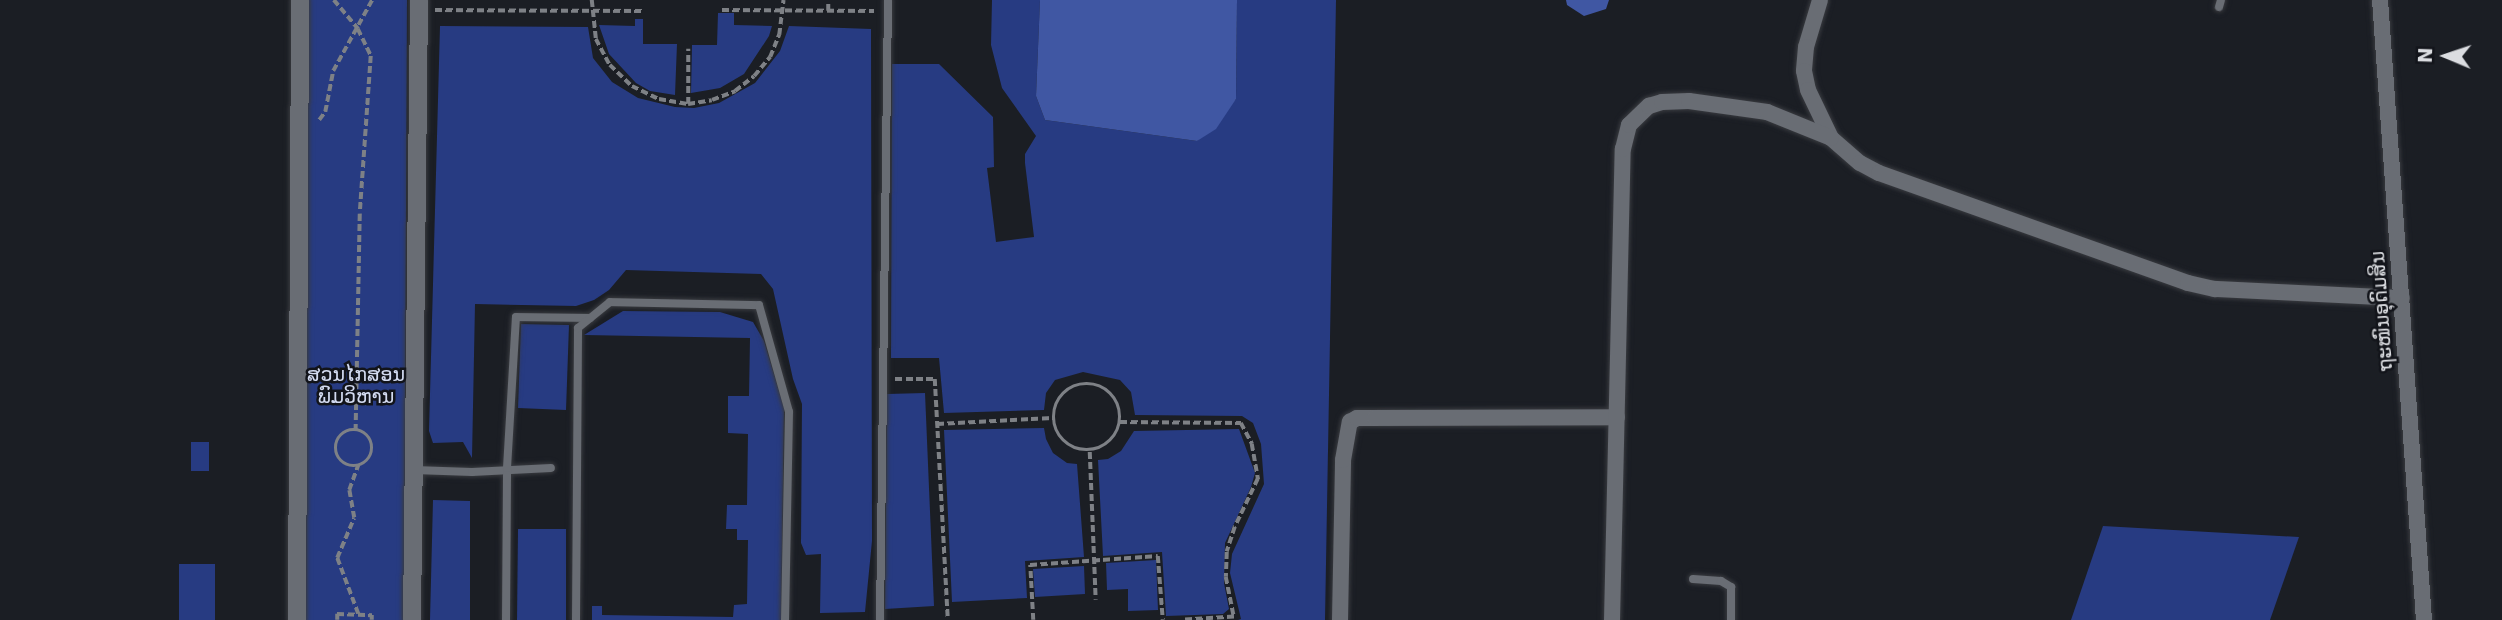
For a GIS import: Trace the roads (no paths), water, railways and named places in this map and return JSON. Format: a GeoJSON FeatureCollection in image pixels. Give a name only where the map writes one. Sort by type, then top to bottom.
{"type":"FeatureCollection","features":[{"type":"Feature","properties":{"kind":"street"},"geometry":{"type":"LineString","coordinates":[[297,620],[300,0]]}},
{"type":"Feature","properties":{"kind":"street"},"geometry":{"type":"LineString","coordinates":[[1820,0],[1806,47],[1804,71],[1808,90],[1831,138]]}},
{"type":"Feature","properties":{"kind":"street","name":"ຖະໜົນອຸດົມສິນ"},"geometry":{"type":"LineString","coordinates":[[2379,0],[2424,620]]}},
{"type":"Feature","properties":{"kind":"street"},"geometry":{"type":"LineString","coordinates":[[412,620],[419,5]]}},
{"type":"Feature","properties":{"kind":"street"},"geometry":{"type":"LineString","coordinates":[[1612,620],[1623,149],[1629,125],[1649,106],[1662,102],[1689,101],[1767,112],[1831,138],[1860,163],[1879,173],[2188,284],[2215,289],[2402,298]]}},
{"type":"Feature","properties":{"kind":"street"},"geometry":{"type":"LineString","coordinates":[[1340,620],[1343,460],[1350,422],[1357,418],[1617,417]]}},
{"type":"Feature","properties":{"kind":"lane"},"geometry":{"type":"LineString","coordinates":[[880,620],[888,0]]}},
{"type":"Feature","properties":{"kind":"lane"},"geometry":{"type":"LineString","coordinates":[[576,620],[578,328],[610,302],[759,305],[789,412],[785,620]]}},
{"type":"Feature","properties":{"kind":"lane"},"geometry":{"type":"LineString","coordinates":[[506,620],[507,468],[516,317],[590,318]]}},
{"type":"Feature","properties":{"kind":"lane"},"geometry":{"type":"LineString","coordinates":[[414,470],[472,472],[507,468],[551,468]]}},
{"type":"Feature","properties":{"kind":"lane"},"geometry":{"type":"LineString","coordinates":[[1693,579],[1721,581],[1731,587],[1731,620]]}},
{"type":"Feature","properties":{"kind":"park label","name":"ສວນໄກສອນ ພົມວິຫານ"},"geometry":{"type":"Point","coordinates":[356,386]}}]}
